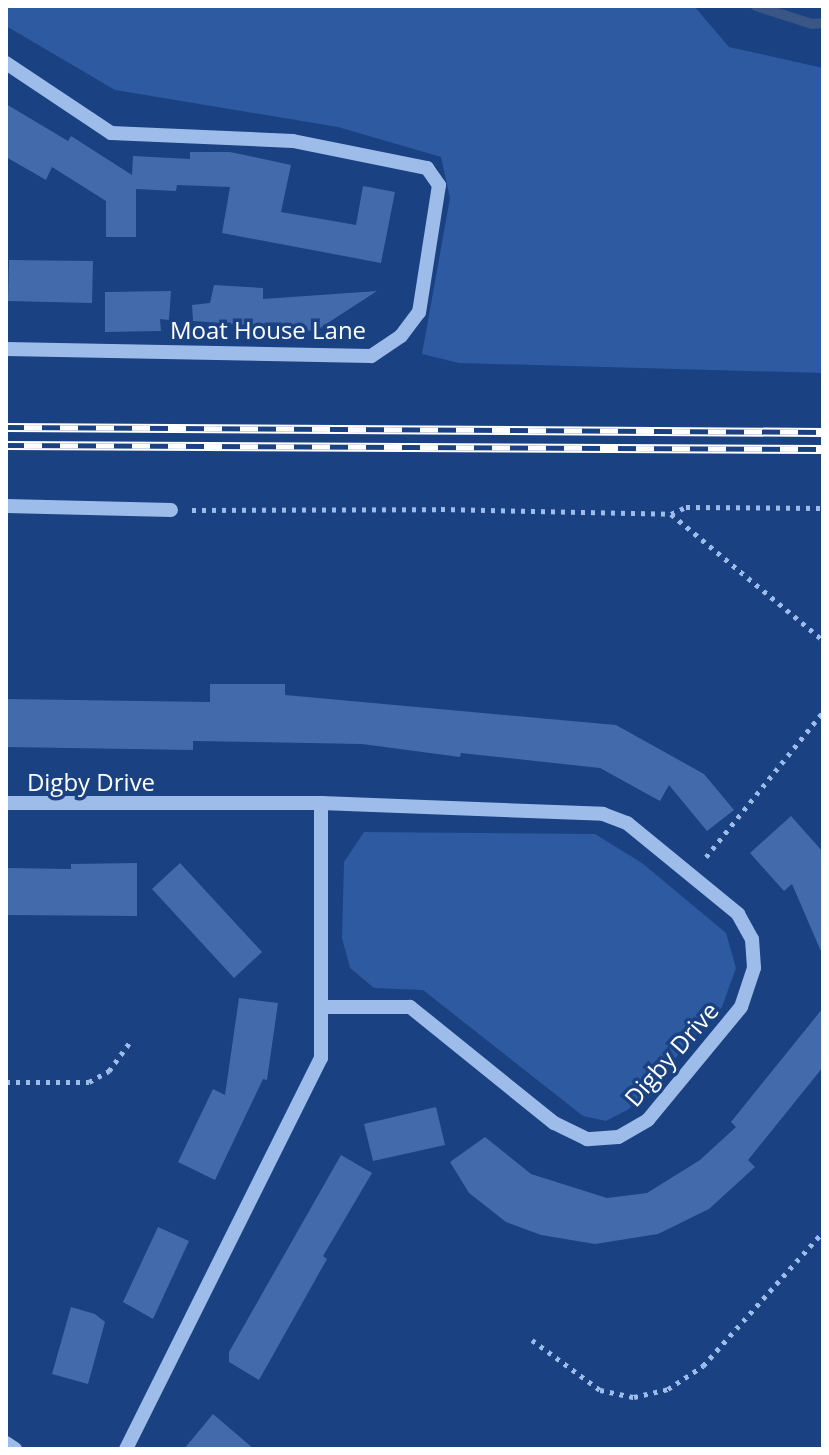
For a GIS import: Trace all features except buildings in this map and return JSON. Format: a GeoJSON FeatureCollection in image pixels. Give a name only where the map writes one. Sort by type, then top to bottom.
{"type":"FeatureCollection","features":[{"type":"Feature","properties":{"kind":"street","name":"Moat House Lane"},"geometry":{"type":"LineString","coordinates":[[6,63],[111,133],[293,141],[427,168],[439,185],[419,312],[401,336],[371,356],[6,349]]}},
{"type":"Feature","properties":{"kind":"street"},"geometry":{"type":"LineString","coordinates":[[6,506],[171,510]]}},
{"type":"Feature","properties":{"kind":"street","name":"Digby Drive"},"geometry":{"type":"LineString","coordinates":[[6,803],[321,803],[603,814],[627,823],[738,914],[752,939],[754,968],[741,1007],[648,1120],[618,1137],[587,1139],[554,1123],[410,1007],[321,1007]]}},
{"type":"Feature","properties":{"kind":"street"},"geometry":{"type":"LineString","coordinates":[[126,1449],[321,1058],[321,803]]}},
{"type":"Feature","properties":{"kind":"street"},"geometry":{"type":"LineString","coordinates":[[6,1443],[15,1449]]}},
{"type":"Feature","properties":{"kind":"path"},"geometry":{"type":"LineString","coordinates":[[171,510],[441,509],[671,514],[686,507],[823,508]]}},
{"type":"Feature","properties":{"kind":"path"},"geometry":{"type":"LineString","coordinates":[[671,514],[823,640]]}},
{"type":"Feature","properties":{"kind":"path"},"geometry":{"type":"LineString","coordinates":[[691,875],[823,712]]}},
{"type":"Feature","properties":{"kind":"path"},"geometry":{"type":"LineString","coordinates":[[6,1082],[89,1082],[109,1071],[131,1041]]}},
{"type":"Feature","properties":{"kind":"path"},"geometry":{"type":"LineString","coordinates":[[532,1340],[600,1390],[634,1397],[668,1389],[703,1366],[823,1232]]}},
{"type":"Feature","properties":{"kind":"shaded area"},"geometry":{"type":"Polygon","coordinates":[[[6,6],[694,6],[729,47],[823,68],[823,373],[459,363],[422,354],[450,198],[441,157],[338,127],[115,90],[6,26],[6,6]]]}},
{"type":"Feature","properties":{"kind":"shaded area"},"geometry":{"type":"Polygon","coordinates":[[[364,832],[595,834],[642,863],[726,933],[736,968],[722,1007],[629,1109],[606,1121],[583,1116],[423,990],[374,988],[350,968],[342,938],[344,862],[364,832]]]}},
{"type":"Feature","properties":{"kind":"waterway"},"geometry":{"type":"LineString","coordinates":[[756,6],[812,24],[823,23]]}},
{"type":"Feature","properties":{"kind":"railway"},"geometry":{"type":"LineString","coordinates":[[6,427],[823,432]]}},
{"type":"Feature","properties":{"kind":"railway"},"geometry":{"type":"LineString","coordinates":[[6,445],[823,449]]}}]}
